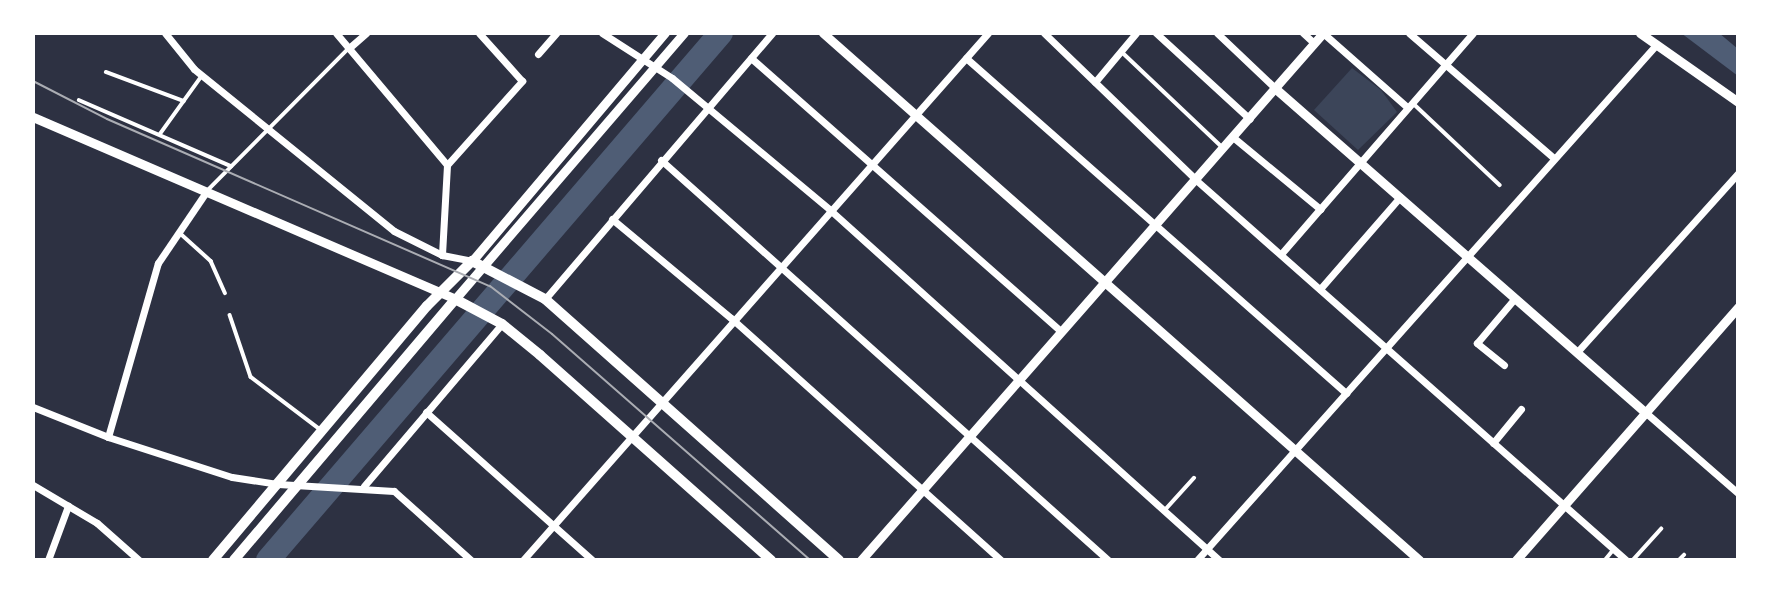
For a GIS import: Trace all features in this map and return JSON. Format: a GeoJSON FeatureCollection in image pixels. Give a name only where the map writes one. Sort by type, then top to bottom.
{"type":"FeatureCollection","features":[{"type":"Feature","properties":{"kind":"main road"},"geometry":{"type":"LineString","coordinates":[[213,560],[440,293],[472,261],[524,285],[545,299],[839,560]]}},
{"type":"Feature","properties":{"kind":"main road"},"geometry":{"type":"LineString","coordinates":[[234,560],[455,299],[498,323],[771,560]]}},
{"type":"Feature","properties":{"kind":"street"},"geometry":{"type":"LineString","coordinates":[[336,33],[447,166]]}},
{"type":"Feature","properties":{"kind":"street"},"geometry":{"type":"LineString","coordinates":[[349,48],[366,33]]}},
{"type":"Feature","properties":{"kind":"street"},"geometry":{"type":"LineString","coordinates":[[442,255],[447,166],[522,81],[479,33]]}},
{"type":"Feature","properties":{"kind":"street"},"geometry":{"type":"LineString","coordinates":[[538,54],[555,33]]}},
{"type":"Feature","properties":{"kind":"street"},"geometry":{"type":"LineString","coordinates":[[602,33],[672,78],[829,209],[1219,560]]}},
{"type":"Feature","properties":{"kind":"street"},"geometry":{"type":"LineString","coordinates":[[166,34],[203,76],[394,231],[442,255],[472,261],[664,33]]}},
{"type":"Feature","properties":{"kind":"street"},"geometry":{"type":"LineString","coordinates":[[33,117],[455,299],[684,33]]}},
{"type":"Feature","properties":{"kind":"street"},"geometry":{"type":"LineString","coordinates":[[545,299],[772,33]]}},
{"type":"Feature","properties":{"kind":"street"},"geometry":{"type":"LineString","coordinates":[[823,33],[1296,450],[1414,558]]}},
{"type":"Feature","properties":{"kind":"street"},"geometry":{"type":"LineString","coordinates":[[523,560],[732,318],[988,33]]}},
{"type":"Feature","properties":{"kind":"street"},"geometry":{"type":"LineString","coordinates":[[1044,33],[1196,180],[1626,560]]}},
{"type":"Feature","properties":{"kind":"street"},"geometry":{"type":"LineString","coordinates":[[1095,82],[1136,33]]}},
{"type":"Feature","properties":{"kind":"street"},"geometry":{"type":"LineString","coordinates":[[1156,33],[1251,120]]}},
{"type":"Feature","properties":{"kind":"street"},"geometry":{"type":"LineString","coordinates":[[1217,33],[1360,164],[1467,254],[1738,493]]}},
{"type":"Feature","properties":{"kind":"street"},"geometry":{"type":"LineString","coordinates":[[1303,33],[1314,43]]}},
{"type":"Feature","properties":{"kind":"street"},"geometry":{"type":"LineString","coordinates":[[862,560],[1251,120],[1323,33],[1410,106]]}},
{"type":"Feature","properties":{"kind":"street"},"geometry":{"type":"LineString","coordinates":[[1409,33],[1554,158]]}},
{"type":"Feature","properties":{"kind":"street"},"geometry":{"type":"LineString","coordinates":[[1281,254],[1473,33]]}},
{"type":"Feature","properties":{"kind":"street"},"geometry":{"type":"LineString","coordinates":[[1640,33],[1738,102]]}},
{"type":"Feature","properties":{"kind":"street"},"geometry":{"type":"LineString","coordinates":[[1197,560],[1384,347],[1656,45]]}},
{"type":"Feature","properties":{"kind":"street"},"geometry":{"type":"LineString","coordinates":[[751,58],[1062,332]]}},
{"type":"Feature","properties":{"kind":"street"},"geometry":{"type":"LineString","coordinates":[[966,58],[1346,393]]}},
{"type":"Feature","properties":{"kind":"street"},"geometry":{"type":"LineString","coordinates":[[1234,138],[1320,209]]}},
{"type":"Feature","properties":{"kind":"street"},"geometry":{"type":"LineString","coordinates":[[661,160],[1108,560]]}},
{"type":"Feature","properties":{"kind":"street"},"geometry":{"type":"LineString","coordinates":[[1578,351],[1738,173]]}},
{"type":"Feature","properties":{"kind":"street"},"geometry":{"type":"LineString","coordinates":[[108,437],[158,263],[206,192]]}},
{"type":"Feature","properties":{"kind":"street"},"geometry":{"type":"LineString","coordinates":[[1320,289],[1400,197]]}},
{"type":"Feature","properties":{"kind":"street"},"geometry":{"type":"LineString","coordinates":[[612,219],[732,318],[1000,560]]}},
{"type":"Feature","properties":{"kind":"street"},"geometry":{"type":"LineString","coordinates":[[1504,365],[1477,343],[1515,298]]}},
{"type":"Feature","properties":{"kind":"street"},"geometry":{"type":"LineString","coordinates":[[1516,560],[1738,307]]}},
{"type":"Feature","properties":{"kind":"street"},"geometry":{"type":"LineString","coordinates":[[364,486],[498,323]]}},
{"type":"Feature","properties":{"kind":"street"},"geometry":{"type":"LineString","coordinates":[[33,407],[108,437],[232,477],[278,484],[351,485],[394,491],[471,560]]}},
{"type":"Feature","properties":{"kind":"street"},"geometry":{"type":"LineString","coordinates":[[1493,443],[1521,409]]}},
{"type":"Feature","properties":{"kind":"street"},"geometry":{"type":"LineString","coordinates":[[426,412],[592,560]]}},
{"type":"Feature","properties":{"kind":"street"},"geometry":{"type":"LineString","coordinates":[[33,485],[97,523],[139,560]]}},
{"type":"Feature","properties":{"kind":"street"},"geometry":{"type":"LineString","coordinates":[[48,560],[68,506]]}},
{"type":"Feature","properties":{"kind":"lane"},"geometry":{"type":"LineString","coordinates":[[206,192],[267,127],[349,48]]}},
{"type":"Feature","properties":{"kind":"lane"},"geometry":{"type":"LineString","coordinates":[[1121,51],[1224,149]]}},
{"type":"Feature","properties":{"kind":"lane"},"geometry":{"type":"LineString","coordinates":[[106,72],[184,101]]}},
{"type":"Feature","properties":{"kind":"lane"},"geometry":{"type":"LineString","coordinates":[[160,135],[203,76]]}},
{"type":"Feature","properties":{"kind":"lane"},"geometry":{"type":"LineString","coordinates":[[79,100],[231,166]]}},
{"type":"Feature","properties":{"kind":"lane"},"geometry":{"type":"LineString","coordinates":[[1410,106],[1500,185]]}},
{"type":"Feature","properties":{"kind":"lane"},"geometry":{"type":"LineString","coordinates":[[180,233],[211,261],[225,293]]}},
{"type":"Feature","properties":{"kind":"lane"},"geometry":{"type":"LineString","coordinates":[[230,315],[251,377],[322,432]]}},
{"type":"Feature","properties":{"kind":"lane"},"geometry":{"type":"LineString","coordinates":[[1164,510],[1194,478]]}},
{"type":"Feature","properties":{"kind":"lane"},"geometry":{"type":"LineString","coordinates":[[1633,560],[1661,529]]}},
{"type":"Feature","properties":{"kind":"lane"},"geometry":{"type":"LineString","coordinates":[[1605,560],[1614,549]]}},
{"type":"Feature","properties":{"kind":"lane"},"geometry":{"type":"LineString","coordinates":[[1679,560],[1684,555]]}},
{"type":"Feature","properties":{"kind":"shaded area"},"geometry":{"type":"Polygon","coordinates":[[[1681,33],[1719,33],[1738,49],[1738,76],[1681,33]]]}},
{"type":"Feature","properties":{"kind":"shaded area"},"geometry":{"type":"Polygon","coordinates":[[[1352,68],[1381,90],[1397,112],[1358,150],[1314,110],[1352,68]]]}},
{"type":"Feature","properties":{"kind":"waterway"},"geometry":{"type":"LineString","coordinates":[[268,560],[721,33]]}},
{"type":"Feature","properties":{"kind":"tram line"},"geometry":{"type":"LineString","coordinates":[[33,81],[107,119],[490,286],[552,334],[810,560]]}}]}
